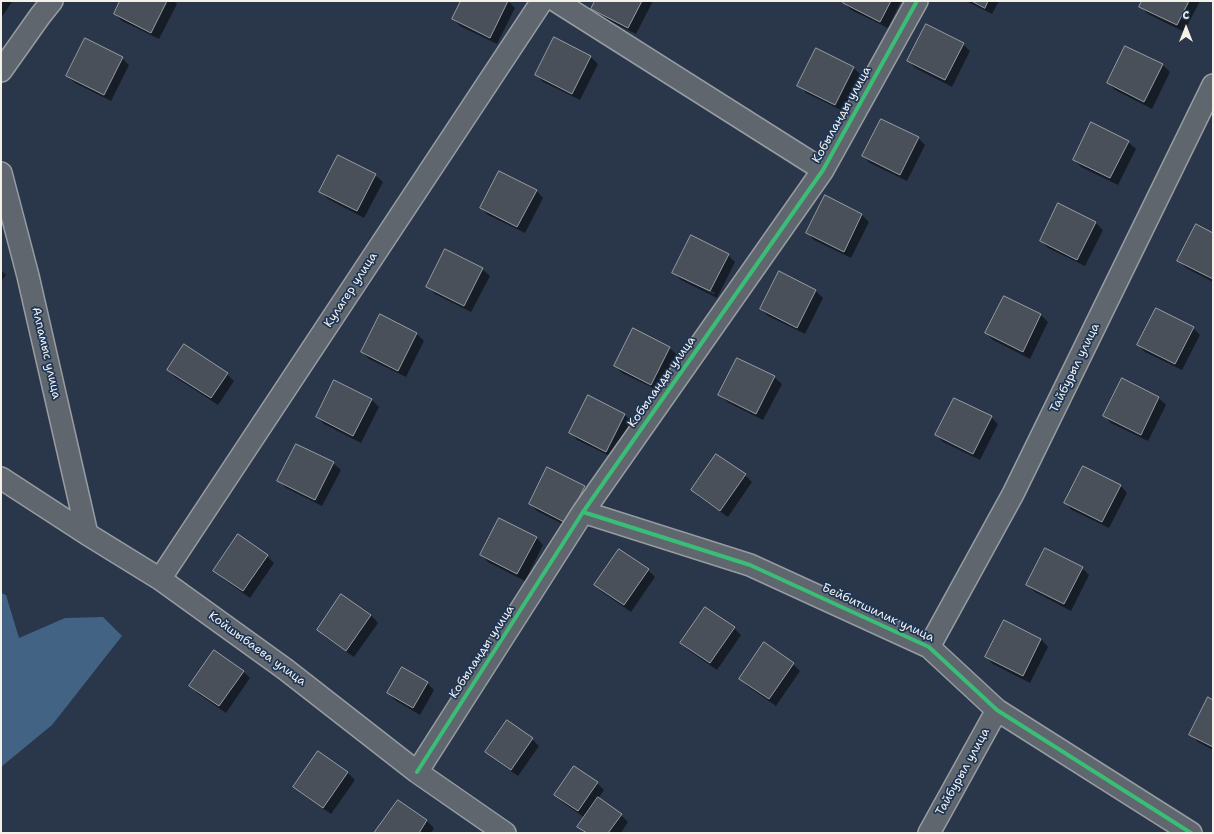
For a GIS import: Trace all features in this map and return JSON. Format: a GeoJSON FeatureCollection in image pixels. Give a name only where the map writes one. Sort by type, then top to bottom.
{"type":"FeatureCollection","features":[{"type":"Feature","properties":{"kind":"street"},"geometry":{"type":"LineString","coordinates":[[1,71],[52,1]]}},
{"type":"Feature","properties":{"kind":"street","name":"Кулагер улица"},"geometry":{"type":"LineString","coordinates":[[160,579],[542,1]]}},
{"type":"Feature","properties":{"kind":"street"},"geometry":{"type":"LineString","coordinates":[[556,1],[823,170]]}},
{"type":"Feature","properties":{"kind":"street","name":"Кобыланды улица"},"geometry":{"type":"LineString","coordinates":[[417,772],[583,512],[823,170],[917,1]]}},
{"type":"Feature","properties":{"kind":"street","name":"Тайбурыл улица"},"geometry":{"type":"LineString","coordinates":[[929,647],[1013,494],[1213,85]]}},
{"type":"Feature","properties":{"kind":"street","name":"Алпамыс улица"},"geometry":{"type":"LineString","coordinates":[[1,173],[28,276],[87,534]]}},
{"type":"Feature","properties":{"kind":"street","name":"Койшыбаева улица"},"geometry":{"type":"LineString","coordinates":[[1,478],[160,579],[285,669],[417,772],[505,833]]}},
{"type":"Feature","properties":{"kind":"street","name":"Бейбитшилик улица"},"geometry":{"type":"LineString","coordinates":[[583,512],[750,565],[929,647],[997,710],[1191,833]]}},
{"type":"Feature","properties":{"kind":"street","name":"Тайбурыл улица"},"geometry":{"type":"LineString","coordinates":[[929,833],[997,710]]}},
{"type":"Feature","properties":{"kind":"water"},"geometry":{"type":"Polygon","coordinates":[[[1,593],[6,595],[19,638],[65,618],[103,617],[122,636],[52,725],[1,767],[1,593]]]}},
{"type":"Feature","properties":{"kind":"building"},"geometry":{"type":"Polygon","coordinates":[[[120,1],[167,1],[151,33],[114,14],[120,1]]]}},
{"type":"Feature","properties":{"kind":"building"},"geometry":{"type":"Polygon","coordinates":[[[461,1],[508,1],[490,38],[452,19],[461,1]]]}},
{"type":"Feature","properties":{"kind":"building"},"geometry":{"type":"Polygon","coordinates":[[[595,1],[642,1],[628,28],[591,9],[595,1]]]}},
{"type":"Feature","properties":{"kind":"building"},"geometry":{"type":"Polygon","coordinates":[[[844,1],[891,1],[880,22],[843,3],[844,1]]]}},
{"type":"Feature","properties":{"kind":"building"},"geometry":{"type":"Polygon","coordinates":[[[972,1],[988,1],[985,8],[972,1]]]}},
{"type":"Feature","properties":{"kind":"building"},"geometry":{"type":"Polygon","coordinates":[[[1142,1],[1189,1],[1177,25],[1139,7],[1142,1]]]}},
{"type":"Feature","properties":{"kind":"building"},"geometry":{"type":"Polygon","coordinates":[[[926,24],[964,43],[945,80],[907,61],[926,24]]]}},
{"type":"Feature","properties":{"kind":"building"},"geometry":{"type":"Polygon","coordinates":[[[554,37],[591,56],[572,94],[535,75],[554,37]]]}},
{"type":"Feature","properties":{"kind":"building"},"geometry":{"type":"Polygon","coordinates":[[[85,38],[123,57],[104,95],[66,76],[85,38]]]}},
{"type":"Feature","properties":{"kind":"building"},"geometry":{"type":"Polygon","coordinates":[[[1125,46],[1163,64],[1144,102],[1107,83],[1125,46]]]}},
{"type":"Feature","properties":{"kind":"building"},"geometry":{"type":"Polygon","coordinates":[[[816,48],[854,67],[835,105],[797,86],[816,48]]]}},
{"type":"Feature","properties":{"kind":"building"},"geometry":{"type":"Polygon","coordinates":[[[881,119],[919,137],[900,175],[862,156],[881,119]]]}},
{"type":"Feature","properties":{"kind":"building"},"geometry":{"type":"Polygon","coordinates":[[[1091,122],[1129,141],[1110,178],[1073,160],[1091,122]]]}},
{"type":"Feature","properties":{"kind":"building"},"geometry":{"type":"Polygon","coordinates":[[[338,155],[376,174],[357,211],[319,192],[338,155]]]}},
{"type":"Feature","properties":{"kind":"building"},"geometry":{"type":"Polygon","coordinates":[[[499,171],[537,190],[517,227],[480,208],[499,171]]]}},
{"type":"Feature","properties":{"kind":"building"},"geometry":{"type":"Polygon","coordinates":[[[825,195],[862,214],[844,252],[806,233],[825,195]]]}},
{"type":"Feature","properties":{"kind":"building"},"geometry":{"type":"Polygon","coordinates":[[[1058,203],[1096,222],[1077,260],[1040,241],[1058,203]]]}},
{"type":"Feature","properties":{"kind":"building"},"geometry":{"type":"Polygon","coordinates":[[[1196,224],[1213,233],[1213,279],[1177,261],[1196,224]]]}},
{"type":"Feature","properties":{"kind":"building"},"geometry":{"type":"Polygon","coordinates":[[[691,235],[729,254],[710,291],[672,273],[691,235]]]}},
{"type":"Feature","properties":{"kind":"building"},"geometry":{"type":"Polygon","coordinates":[[[445,249],[483,268],[464,306],[426,287],[445,249]]]}},
{"type":"Feature","properties":{"kind":"building"},"geometry":{"type":"Polygon","coordinates":[[[779,271],[816,290],[797,328],[760,309],[779,271]]]}},
{"type":"Feature","properties":{"kind":"building"},"geometry":{"type":"Polygon","coordinates":[[[1004,296],[1041,314],[1023,352],[985,333],[1004,296]]]}},
{"type":"Feature","properties":{"kind":"building"},"geometry":{"type":"Polygon","coordinates":[[[1156,308],[1194,327],[1175,364],[1137,345],[1156,308]]]}},
{"type":"Feature","properties":{"kind":"building"},"geometry":{"type":"Polygon","coordinates":[[[380,314],[417,333],[398,371],[361,352],[380,314]]]}},
{"type":"Feature","properties":{"kind":"building"},"geometry":{"type":"Polygon","coordinates":[[[633,328],[670,347],[651,385],[614,366],[633,328]]]}},
{"type":"Feature","properties":{"kind":"building"},"geometry":{"type":"Polygon","coordinates":[[[184,344],[228,373],[211,398],[167,370],[184,344]]]}},
{"type":"Feature","properties":{"kind":"building"},"geometry":{"type":"Polygon","coordinates":[[[737,358],[775,376],[756,414],[718,395],[737,358]]]}},
{"type":"Feature","properties":{"kind":"building"},"geometry":{"type":"Polygon","coordinates":[[[1122,378],[1159,397],[1141,435],[1103,416],[1122,378]]]}},
{"type":"Feature","properties":{"kind":"building"},"geometry":{"type":"Polygon","coordinates":[[[334,380],[372,399],[353,436],[316,417],[334,380]]]}},
{"type":"Feature","properties":{"kind":"building"},"geometry":{"type":"Polygon","coordinates":[[[588,395],[625,414],[606,452],[569,433],[588,395]]]}},
{"type":"Feature","properties":{"kind":"building"},"geometry":{"type":"Polygon","coordinates":[[[954,398],[992,416],[973,454],[935,435],[954,398]]]}},
{"type":"Feature","properties":{"kind":"building"},"geometry":{"type":"Polygon","coordinates":[[[296,444],[334,462],[315,500],[277,481],[296,444]]]}},
{"type":"Feature","properties":{"kind":"building"},"geometry":{"type":"Polygon","coordinates":[[[716,454],[746,474],[720,511],[691,490],[716,454]]]}},
{"type":"Feature","properties":{"kind":"building"},"geometry":{"type":"Polygon","coordinates":[[[1083,466],[1121,485],[1102,522],[1064,503],[1083,466]]]}},
{"type":"Feature","properties":{"kind":"building"},"geometry":{"type":"Polygon","coordinates":[[[547,467],[585,486],[566,523],[529,504],[547,467]]]}},
{"type":"Feature","properties":{"kind":"building"},"geometry":{"type":"Polygon","coordinates":[[[499,518],[537,537],[517,574],[480,555],[499,518]]]}},
{"type":"Feature","properties":{"kind":"building"},"geometry":{"type":"Polygon","coordinates":[[[238,534],[268,555],[243,591],[213,571],[238,534]]]}},
{"type":"Feature","properties":{"kind":"building"},"geometry":{"type":"Polygon","coordinates":[[[1045,548],[1083,567],[1064,604],[1026,585],[1045,548]]]}},
{"type":"Feature","properties":{"kind":"building"},"geometry":{"type":"Polygon","coordinates":[[[619,549],[649,569],[624,605],[594,585],[619,549]]]}},
{"type":"Feature","properties":{"kind":"building"},"geometry":{"type":"Polygon","coordinates":[[[341,594],[371,615],[346,651],[317,630],[341,594]]]}},
{"type":"Feature","properties":{"kind":"building"},"geometry":{"type":"Polygon","coordinates":[[[705,607],[735,627],[710,663],[680,643],[705,607]]]}},
{"type":"Feature","properties":{"kind":"building"},"geometry":{"type":"Polygon","coordinates":[[[1004,620],[1041,639],[1023,676],[985,657],[1004,620]]]}},
{"type":"Feature","properties":{"kind":"building"},"geometry":{"type":"Polygon","coordinates":[[[764,642],[794,663],[769,699],[739,679],[764,642]]]}},
{"type":"Feature","properties":{"kind":"building"},"geometry":{"type":"Polygon","coordinates":[[[214,650],[244,671],[219,706],[189,686],[214,650]]]}},
{"type":"Feature","properties":{"kind":"building"},"geometry":{"type":"Polygon","coordinates":[[[402,667],[428,682],[413,708],[387,693],[402,667]]]}},
{"type":"Feature","properties":{"kind":"building"},"geometry":{"type":"Polygon","coordinates":[[[1208,697],[1213,700],[1213,747],[1189,735],[1208,697]]]}},
{"type":"Feature","properties":{"kind":"building"},"geometry":{"type":"Polygon","coordinates":[[[507,720],[533,738],[511,770],[485,752],[507,720]]]}},
{"type":"Feature","properties":{"kind":"building"},"geometry":{"type":"Polygon","coordinates":[[[318,751],[348,772],[323,808],[293,787],[318,751]]]}},
{"type":"Feature","properties":{"kind":"building"},"geometry":{"type":"Polygon","coordinates":[[[574,766],[598,782],[578,811],[554,795],[574,766]]]}},
{"type":"Feature","properties":{"kind":"building"},"geometry":{"type":"Polygon","coordinates":[[[598,797],[622,814],[608,833],[587,833],[577,827],[598,797]]]}},
{"type":"Feature","properties":{"kind":"building"},"geometry":{"type":"Polygon","coordinates":[[[398,800],[427,820],[419,833],[374,833],[398,800]]]}},
{"type":"Feature","properties":{"kind":"cycle path"},"geometry":{"type":"LineString","coordinates":[[417,772],[583,512],[823,170],[917,1]]}},
{"type":"Feature","properties":{"kind":"cycle path"},"geometry":{"type":"LineString","coordinates":[[583,512],[750,565],[929,647],[997,710],[1191,833]]}}]}
